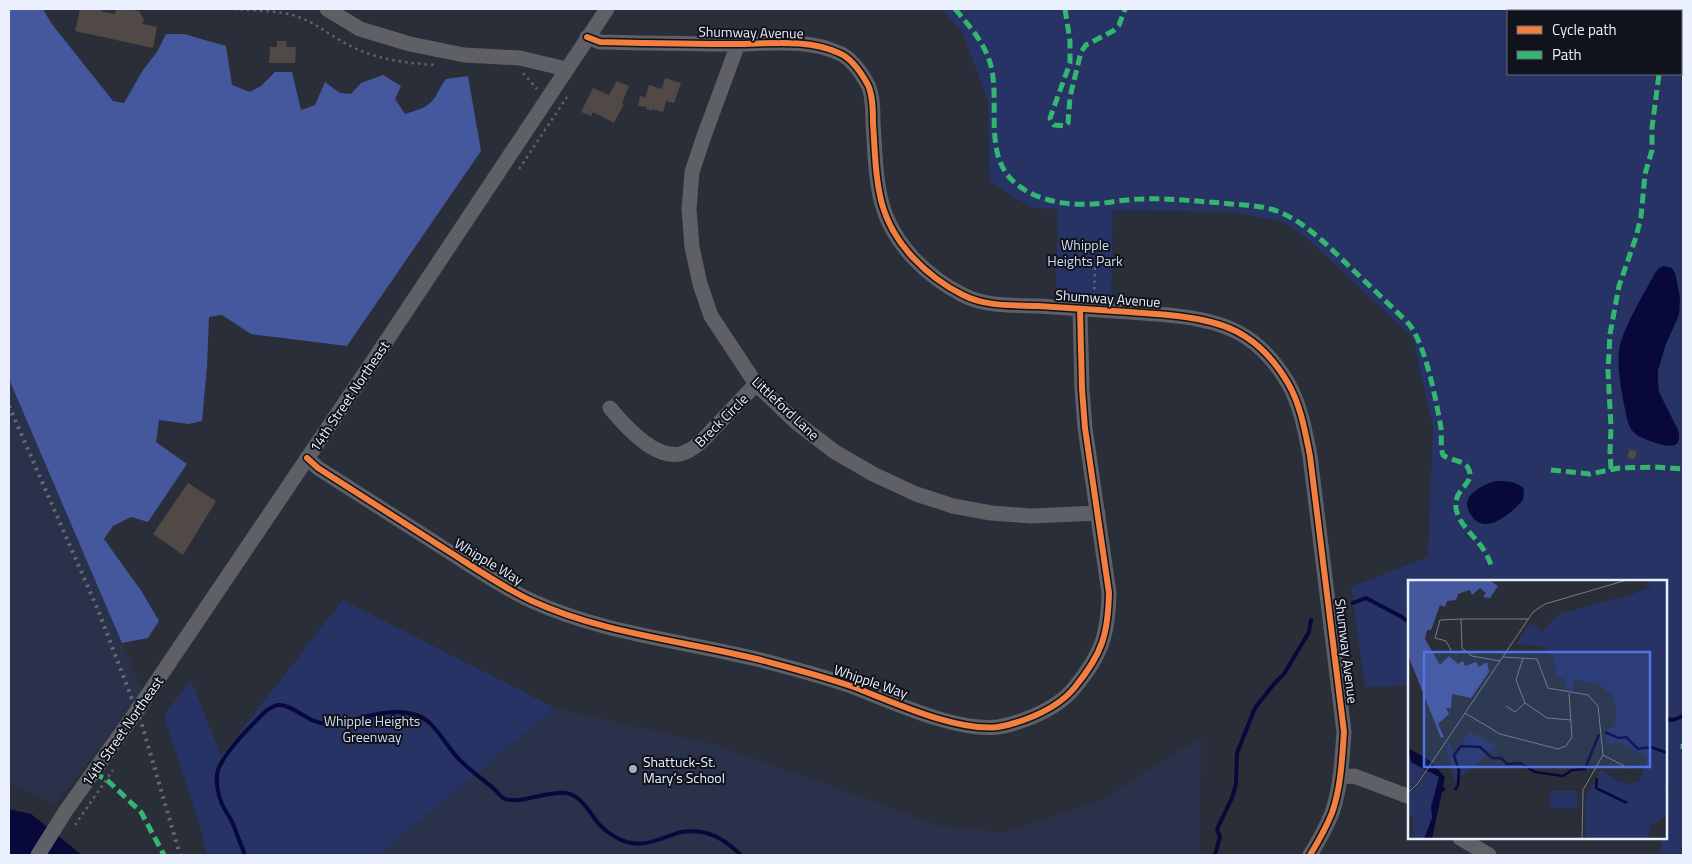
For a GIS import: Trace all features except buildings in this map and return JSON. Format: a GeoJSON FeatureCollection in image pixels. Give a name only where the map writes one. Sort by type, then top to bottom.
{"type":"FeatureCollection","features":[{"type":"Feature","properties":{"kind":"street"},"geometry":{"type":"LineString","coordinates":[[327,9],[360,29],[410,44],[464,55],[520,58],[566,69]]}},
{"type":"Feature","properties":{"kind":"street","name":"14th Street Northeast"},"geometry":{"type":"LineString","coordinates":[[38,855],[65,812],[136,712],[308,458],[607,9]]}},
{"type":"Feature","properties":{"kind":"street","name":"Shumway Avenue"},"geometry":{"type":"LineString","coordinates":[[587,37],[600,42],[806,44],[841,54],[857,68],[868,86],[882,205],[890,225],[912,257],[927,273],[970,299],[1005,305],[1175,315],[1228,328],[1246,337],[1262,351],[1288,384],[1298,404],[1304,426],[1310,456],[1342,708],[1344,732],[1340,777],[1332,813],[1310,855]]}},
{"type":"Feature","properties":{"kind":"street","name":"Littleford Lane"},"geometry":{"type":"LineString","coordinates":[[738,44],[692,172],[689,209],[692,247],[700,284],[712,316],[756,384],[798,423],[835,452],[873,474],[916,494],[953,506],[992,513],[1031,516],[1098,512]]}},
{"type":"Feature","properties":{"kind":"street","name":"Whipple Way"},"geometry":{"type":"LineString","coordinates":[[308,458],[318,468],[498,583],[530,600],[563,614],[607,626],[761,660],[838,681],[950,722],[973,727],[997,727],[1017,723],[1058,704],[1071,692],[1097,658],[1108,617],[1109,593],[1085,428],[1080,309]]}},
{"type":"Feature","properties":{"kind":"street","name":"Breck Circle"},"geometry":{"type":"LineString","coordinates":[[610,408],[632,433],[657,450],[680,454],[701,442],[756,384]]}},
{"type":"Feature","properties":{"kind":"street"},"geometry":{"type":"LineString","coordinates":[[1340,777],[1354,776],[1408,796]]}},
{"type":"Feature","properties":{"kind":"street"},"geometry":{"type":"LineString","coordinates":[[1462,839],[1489,855]]}},
{"type":"Feature","properties":{"kind":"shaded area"},"geometry":{"type":"Polygon","coordinates":[[[9,9],[43,9],[51,23],[113,101],[124,103],[143,70],[157,52],[166,34],[184,34],[226,46],[232,85],[250,92],[261,86],[275,72],[292,72],[301,110],[315,105],[325,82],[340,93],[351,94],[361,83],[383,75],[401,86],[395,99],[405,114],[430,103],[446,79],[468,76],[481,151],[347,346],[251,334],[222,315],[209,317],[202,421],[189,424],[159,420],[156,442],[187,464],[148,522],[131,517],[113,526],[104,539],[142,592],[159,621],[148,638],[122,643],[9,379],[9,9]]]}},
{"type":"Feature","properties":{"kind":"shaded area"},"geometry":{"type":"Polygon","coordinates":[[[1663,266],[1672,268],[1675,273],[1680,297],[1679,315],[1666,344],[1658,370],[1659,392],[1678,430],[1678,442],[1672,446],[1642,438],[1630,428],[1623,398],[1619,363],[1621,340],[1629,321],[1655,273],[1663,266]]]}},
{"type":"Feature","properties":{"kind":"shaded area"},"geometry":{"type":"Polygon","coordinates":[[[9,379],[143,691],[55,804],[9,783],[9,379]]]}},
{"type":"Feature","properties":{"kind":"shaded area"},"geometry":{"type":"Polygon","coordinates":[[[1496,481],[1511,482],[1521,486],[1524,489],[1523,500],[1495,522],[1489,524],[1480,523],[1473,518],[1468,509],[1469,497],[1484,485],[1496,481]]]}},
{"type":"Feature","properties":{"kind":"shaded area","name":"Shattuck-St. Mary’s School"},"geometry":{"type":"Polygon","coordinates":[[[555,708],[716,745],[937,825],[1003,833],[1099,801],[1201,737],[1200,855],[378,855],[555,708]]]}},
{"type":"Feature","properties":{"kind":"shaded area"},"geometry":{"type":"Polygon","coordinates":[[[9,809],[31,814],[82,855],[9,855],[9,809]]]}},
{"type":"Feature","properties":{"kind":"green space","name":"Whipple Heights Park"},"geometry":{"type":"Polygon","coordinates":[[[941,9],[1683,9],[1683,855],[1660,855],[1662,839],[1667,839],[1669,786],[1667,785],[1667,580],[1408,580],[1408,685],[1365,687],[1351,587],[1428,557],[1433,428],[1413,338],[1309,240],[1284,222],[1233,212],[1113,210],[1111,298],[1056,294],[1058,209],[1032,208],[990,182],[988,101],[962,31],[941,9]]]}},
{"type":"Feature","properties":{"kind":"green space","name":"Whipple Heights Greenway"},"geometry":{"type":"Polygon","coordinates":[[[343,600],[555,708],[378,855],[207,855],[200,827],[164,715],[191,680],[221,756],[343,600]]]}},
{"type":"Feature","properties":{"kind":"waterway"},"geometry":{"type":"LineString","coordinates":[[1353,603],[1366,598],[1408,622]]}},
{"type":"Feature","properties":{"kind":"waterway"},"geometry":{"type":"LineString","coordinates":[[1215,855],[1220,837],[1217,829],[1232,798],[1236,784],[1237,753],[1255,708],[1284,674],[1309,632],[1311,620]]}},
{"type":"Feature","properties":{"kind":"waterway"},"geometry":{"type":"LineString","coordinates":[[245,855],[233,824],[223,807],[218,792],[217,774],[220,765],[236,742],[266,711],[279,705],[290,708],[309,719],[323,724],[392,712],[403,712],[420,716],[433,726],[470,770],[503,798],[516,800],[559,793],[571,794],[581,801],[605,830],[625,841],[643,843],[681,832],[699,832],[721,839],[741,855]]}},
{"type":"Feature","properties":{"kind":"waterway"},"geometry":{"type":"LineString","coordinates":[[1667,719],[1673,720],[1683,716]]}},
{"type":"Feature","properties":{"kind":"railway"},"geometry":{"type":"LineString","coordinates":[[9,406],[98,610],[142,725],[180,855]]}},
{"type":"Feature","properties":{"kind":"marked path"},"geometry":{"type":"LineString","coordinates":[[955,9],[985,50],[991,66],[995,140],[998,155],[1003,168],[1019,186],[1039,197],[1060,203],[1093,204],[1136,199],[1162,199],[1250,206],[1277,211],[1298,222],[1317,236],[1409,324],[1415,334],[1430,374],[1441,428],[1443,455],[1465,464],[1469,470],[1469,479],[1456,501],[1457,513],[1464,526],[1484,550],[1492,568]]}},
{"type":"Feature","properties":{"kind":"marked path"},"geometry":{"type":"LineString","coordinates":[[1065,9],[1070,41],[1070,63],[1050,118],[1054,125],[1065,126],[1068,123],[1070,97],[1081,52],[1086,45],[1113,31],[1119,25],[1125,9]]}},
{"type":"Feature","properties":{"kind":"marked path"},"geometry":{"type":"LineString","coordinates":[[1611,469],[1608,371],[1610,334],[1619,286],[1641,217],[1645,174],[1652,150],[1652,128],[1659,75]]}},
{"type":"Feature","properties":{"kind":"marked path"},"geometry":{"type":"LineString","coordinates":[[1551,470],[1590,474],[1619,468],[1655,467],[1683,469]]}},
{"type":"Feature","properties":{"kind":"marked path"},"geometry":{"type":"LineString","coordinates":[[1683,744],[1683,749]]}},
{"type":"Feature","properties":{"kind":"marked path"},"geometry":{"type":"LineString","coordinates":[[94,773],[107,780],[141,812],[164,855]]}},
{"type":"Feature","properties":{"kind":"cycle path"},"geometry":{"type":"LineString","coordinates":[[587,37],[600,42],[801,44],[827,48],[839,53],[856,67],[870,89],[878,184],[887,219],[903,246],[924,269],[937,279],[963,295],[981,302],[1159,314],[1205,321],[1234,330],[1258,346],[1270,358],[1284,377],[1296,401],[1310,456],[1344,732],[1341,773],[1335,803],[1327,824],[1310,855]]}},
{"type":"Feature","properties":{"kind":"cycle path"},"geometry":{"type":"LineString","coordinates":[[307,458],[318,468],[489,577],[521,596],[559,612],[616,629],[732,653],[806,672],[851,686],[924,714],[963,725],[998,727],[1021,721],[1040,713],[1066,696],[1092,664],[1105,632],[1109,593],[1085,428],[1080,309]]}},
{"type":"Feature","properties":{"kind":"place","name":"Shattuck-St. Mary’s School"},"geometry":{"type":"Point","coordinates":[633,769]}}]}
